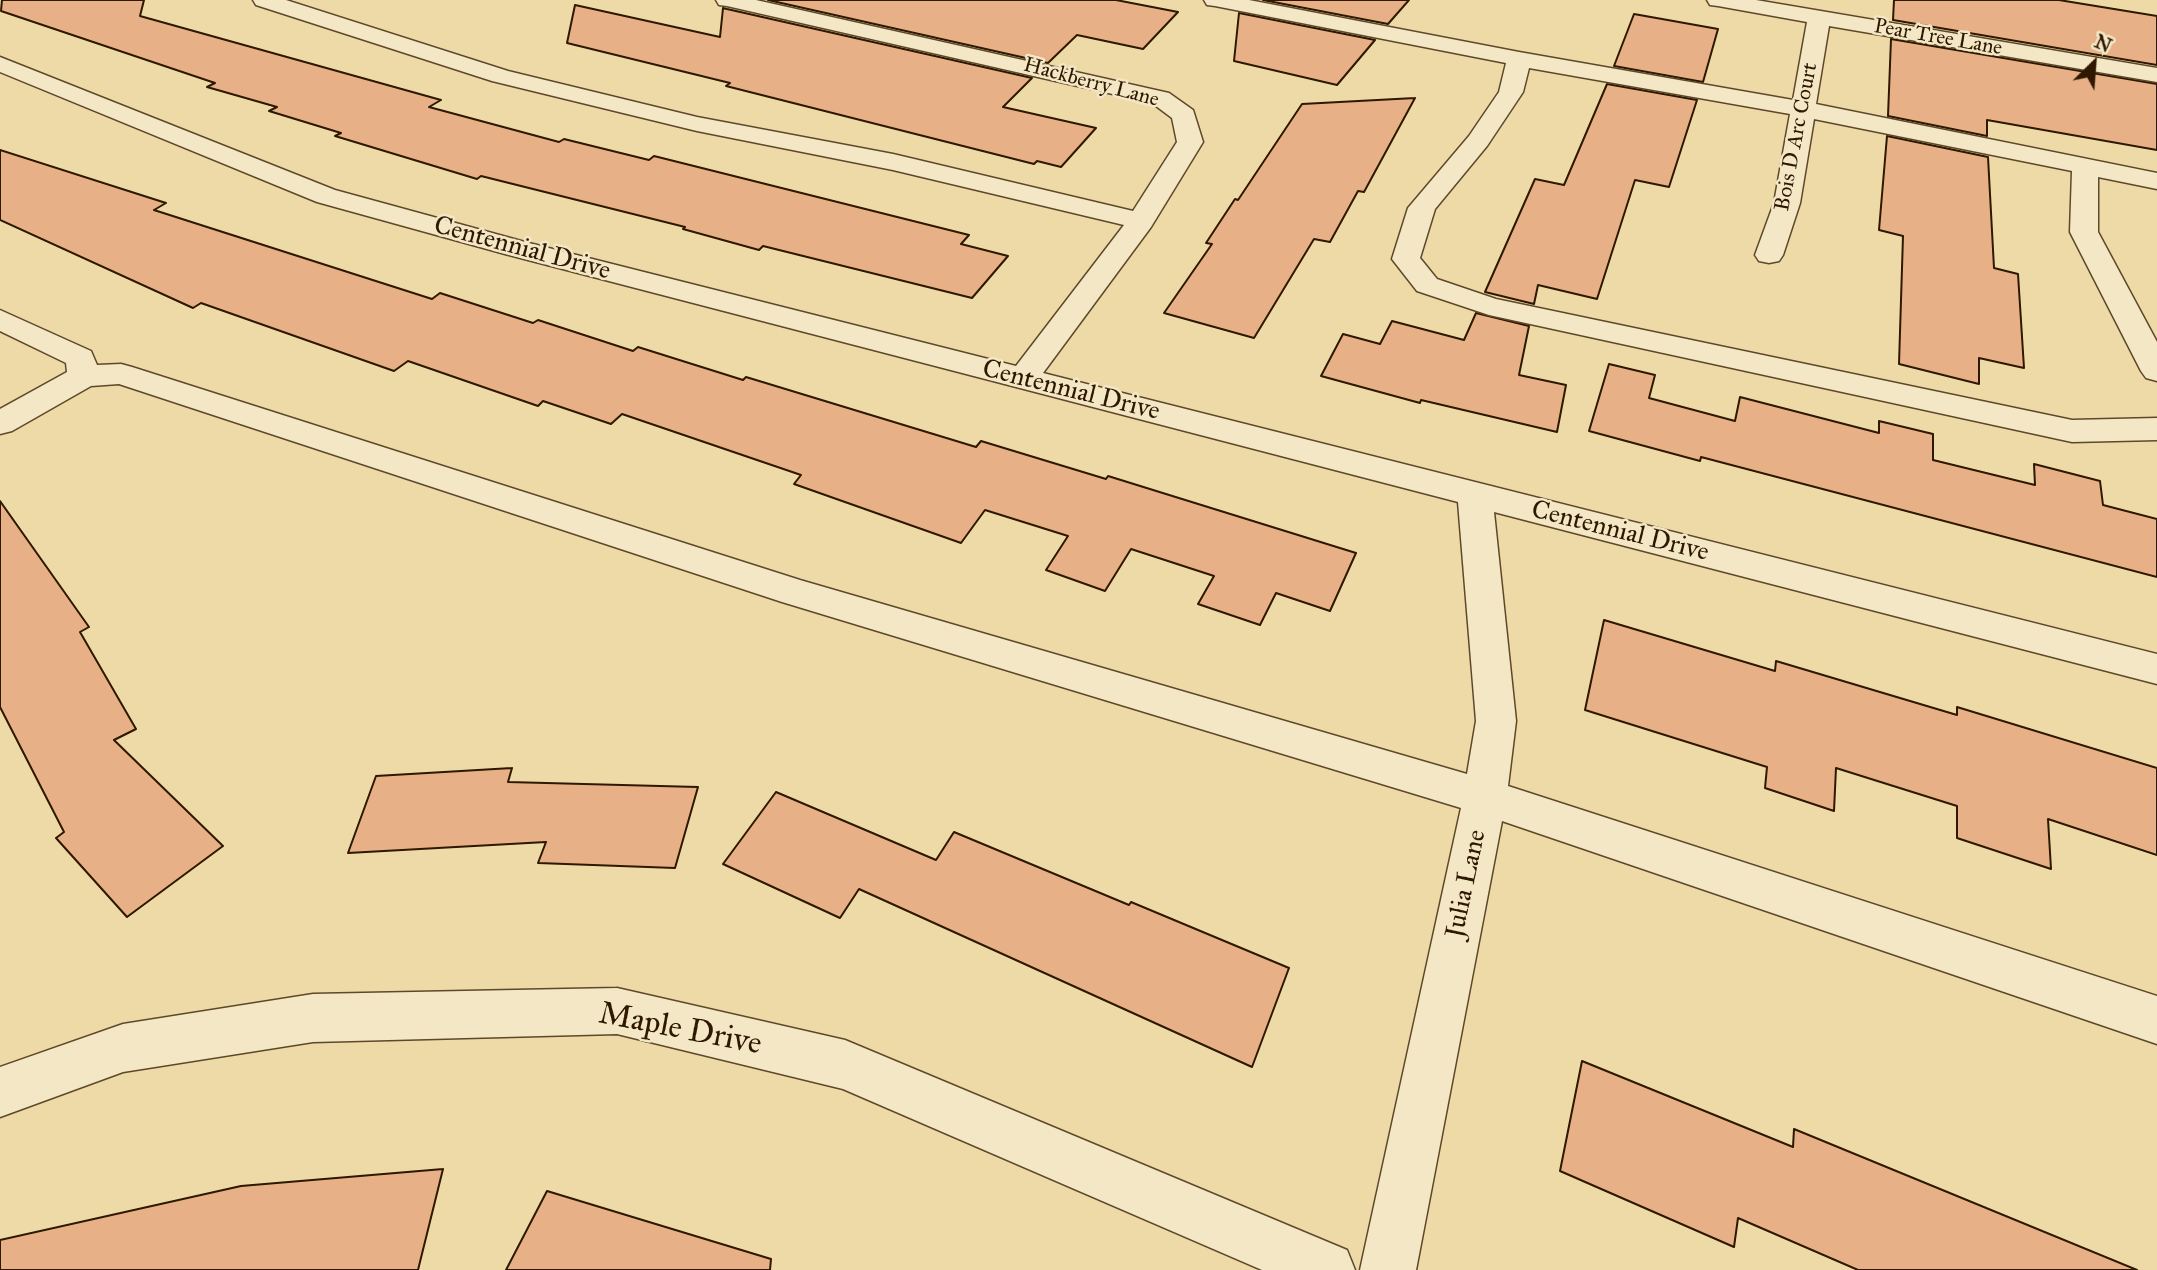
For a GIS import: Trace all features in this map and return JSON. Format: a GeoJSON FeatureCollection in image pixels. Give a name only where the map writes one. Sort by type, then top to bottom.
{"type":"FeatureCollection","features":[{"type":"Feature","properties":{"kind":"street"},"geometry":{"type":"LineString","coordinates":[[264,0],[500,76],[697,124],[893,162],[1141,221]]}},
{"type":"Feature","properties":{"kind":"street","name":"Hackberry Lane"},"geometry":{"type":"LineString","coordinates":[[727,0],[1160,97],[1184,115],[1189,142],[1141,221],[1023,378]]}},
{"type":"Feature","properties":{"kind":"street"},"geometry":{"type":"LineString","coordinates":[[1215,0],[1520,59],[1803,109],[2157,181]]}},
{"type":"Feature","properties":{"kind":"street","name":"Pear Tree Lane"},"geometry":{"type":"LineString","coordinates":[[1718,0],[2157,75]]}},
{"type":"Feature","properties":{"kind":"street","name":"Bois D Arc Court"},"geometry":{"type":"LineString","coordinates":[[1769,255],[1787,203],[1819,17]]}},
{"type":"Feature","properties":{"kind":"street"},"geometry":{"type":"LineString","coordinates":[[1520,59],[1511,92],[1478,141],[1422,208],[1406,259],[1427,285],[1489,306],[2072,430],[2147,432],[2157,429]]}},
{"type":"Feature","properties":{"kind":"street","name":"Centennial Drive"},"geometry":{"type":"LineString","coordinates":[[0,64],[326,196],[528,252],[2157,669]]}},
{"type":"Feature","properties":{"kind":"street"},"geometry":{"type":"LineString","coordinates":[[2085,167],[2084,232],[2157,371]]}},
{"type":"Feature","properties":{"kind":"street"},"geometry":{"type":"LineString","coordinates":[[0,319],[80,358],[84,376]]}},
{"type":"Feature","properties":{"kind":"street"},"geometry":{"type":"LineString","coordinates":[[0,423],[84,376],[121,374],[795,592],[1485,797],[2157,1020]]}},
{"type":"Feature","properties":{"kind":"street","name":"Julia Lane"},"geometry":{"type":"LineString","coordinates":[[1388,1270],[1485,797],[1496,721],[1475,495]]}},
{"type":"Feature","properties":{"kind":"street","name":"Maple Drive"},"geometry":{"type":"LineString","coordinates":[[0,1092],[123,1048],[313,1018],[617,1011],[845,1065],[1327,1270]]}},
{"type":"Feature","properties":{"kind":"building"},"geometry":{"type":"Polygon","coordinates":[[[2,0],[144,0],[140,16],[441,100],[429,107],[559,142],[564,139],[649,160],[654,156],[969,235],[961,244],[1008,256],[972,298],[763,246],[759,250],[683,229],[685,227],[481,176],[477,179],[335,136],[341,133],[269,111],[277,107],[207,87],[215,83],[1,11],[2,0]]]}},
{"type":"Feature","properties":{"kind":"building"},"geometry":{"type":"Polygon","coordinates":[[[768,0],[1116,0],[1178,12],[1143,49],[1077,35],[1048,63],[768,0]]]}},
{"type":"Feature","properties":{"kind":"building"},"geometry":{"type":"Polygon","coordinates":[[[1263,0],[1409,0],[1388,24],[1263,0]]]}},
{"type":"Feature","properties":{"kind":"building"},"geometry":{"type":"Polygon","coordinates":[[[1894,0],[2059,0],[2157,16],[2157,65],[1893,20],[1894,0]]]}},
{"type":"Feature","properties":{"kind":"building"},"geometry":{"type":"Polygon","coordinates":[[[575,5],[720,37],[723,8],[1032,78],[1003,107],[1096,128],[1061,167],[1037,161],[1034,164],[726,86],[730,83],[567,43],[575,5]]]}},
{"type":"Feature","properties":{"kind":"building"},"geometry":{"type":"Polygon","coordinates":[[[1239,13],[1375,40],[1337,85],[1234,61],[1239,13]]]}},
{"type":"Feature","properties":{"kind":"building"},"geometry":{"type":"Polygon","coordinates":[[[1634,14],[1718,29],[1703,82],[1614,66],[1634,14]]]}},
{"type":"Feature","properties":{"kind":"building"},"geometry":{"type":"Polygon","coordinates":[[[1891,39],[2157,84],[2157,150],[1987,120],[1987,136],[1888,116],[1891,39]]]}},
{"type":"Feature","properties":{"kind":"building"},"geometry":{"type":"Polygon","coordinates":[[[1607,84],[1697,100],[1669,187],[1635,180],[1597,299],[1538,285],[1534,304],[1485,292],[1535,179],[1564,185],[1607,84]]]}},
{"type":"Feature","properties":{"kind":"building"},"geometry":{"type":"Polygon","coordinates":[[[1415,98],[1364,192],[1358,191],[1330,242],[1314,239],[1254,338],[1164,313],[1212,244],[1206,243],[1235,199],[1238,200],[1302,104],[1415,98]]]}},
{"type":"Feature","properties":{"kind":"building"},"geometry":{"type":"Polygon","coordinates":[[[1887,136],[1988,157],[1994,268],[2018,274],[2024,368],[1979,358],[1979,384],[1899,364],[1903,236],[1879,230],[1887,136]]]}},
{"type":"Feature","properties":{"kind":"building"},"geometry":{"type":"Polygon","coordinates":[[[0,150],[166,203],[154,210],[432,299],[440,293],[533,323],[538,320],[633,351],[638,347],[743,380],[746,377],[976,447],[981,441],[1106,479],[1108,476],[1356,553],[1330,611],[1276,593],[1260,625],[1198,604],[1214,576],[1131,549],[1105,591],[1046,570],[1068,536],[985,510],[961,543],[794,484],[801,475],[622,414],[611,424],[543,401],[538,406],[408,361],[394,371],[201,303],[193,308],[0,220],[0,150]]]}},
{"type":"Feature","properties":{"kind":"building"},"geometry":{"type":"Polygon","coordinates":[[[1476,313],[1529,326],[1519,375],[1566,385],[1557,432],[1421,400],[1420,403],[1321,376],[1343,334],[1380,344],[1392,321],[1464,340],[1476,313]]]}},
{"type":"Feature","properties":{"kind":"building"},"geometry":{"type":"Polygon","coordinates":[[[1609,364],[1655,375],[1649,398],[1735,421],[1740,397],[1879,433],[1879,421],[1933,434],[1933,460],[2035,485],[2034,464],[2100,481],[2103,505],[2157,519],[2157,577],[1701,457],[1700,461],[1589,431],[1609,364]]]}},
{"type":"Feature","properties":{"kind":"building"},"geometry":{"type":"Polygon","coordinates":[[[0,501],[89,627],[80,632],[136,729],[114,740],[223,846],[127,917],[56,838],[64,832],[0,707],[0,501]]]}},
{"type":"Feature","properties":{"kind":"building"},"geometry":{"type":"Polygon","coordinates":[[[1604,620],[1775,671],[1776,661],[1957,715],[1957,707],[2157,768],[2157,855],[2048,819],[2051,869],[1957,838],[1957,806],[1836,768],[1834,811],[1765,788],[1767,767],[1585,710],[1604,620]]]}},
{"type":"Feature","properties":{"kind":"building"},"geometry":{"type":"Polygon","coordinates":[[[512,768],[508,782],[698,787],[675,868],[538,863],[546,842],[348,853],[376,776],[512,768]]]}},
{"type":"Feature","properties":{"kind":"building"},"geometry":{"type":"Polygon","coordinates":[[[776,792],[936,860],[954,832],[1289,968],[1252,1067],[859,889],[840,918],[723,864],[776,792]]]}},
{"type":"Feature","properties":{"kind":"building"},"geometry":{"type":"Polygon","coordinates":[[[1582,1061],[1793,1147],[1794,1129],[2137,1270],[1858,1270],[1738,1218],[1734,1247],[1560,1171],[1582,1061]]]}},
{"type":"Feature","properties":{"kind":"building"},"geometry":{"type":"Polygon","coordinates":[[[443,1169],[418,1270],[0,1270],[0,1240],[241,1186],[443,1169]]]}},
{"type":"Feature","properties":{"kind":"building"},"geometry":{"type":"Polygon","coordinates":[[[547,1191],[771,1259],[770,1270],[506,1270],[547,1191]]]}}]}
